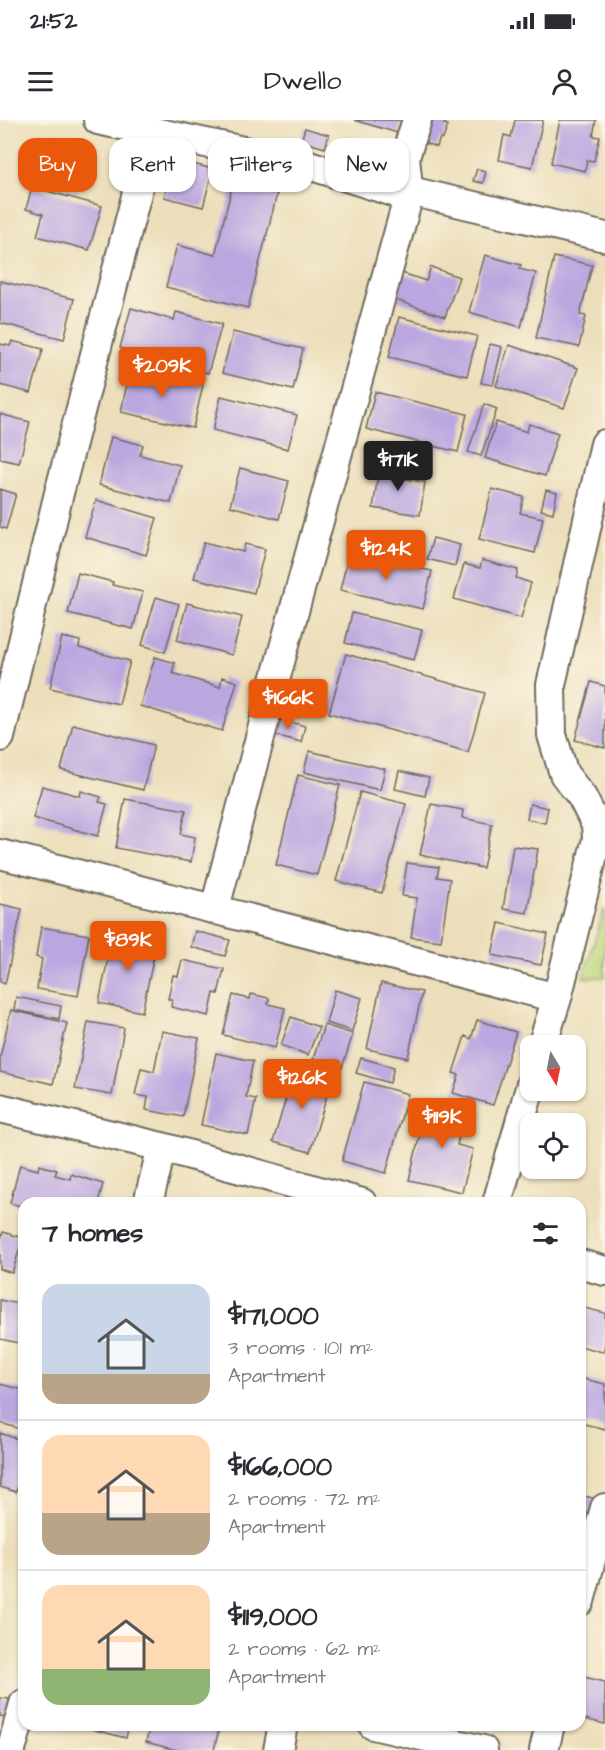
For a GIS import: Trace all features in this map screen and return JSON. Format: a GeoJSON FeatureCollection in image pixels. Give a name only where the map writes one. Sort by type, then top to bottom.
{"type":"FeatureCollection","features":[{"type":"Feature","properties":{"kind":"street"},"geometry":{"type":"LineString","coordinates":[[98,120],[309,165],[409,194],[605,237]]}},
{"type":"Feature","properties":{"kind":"street"},"geometry":{"type":"LineString","coordinates":[[215,908],[409,194],[405,157],[417,120]]}},
{"type":"Feature","properties":{"kind":"street"},"geometry":{"type":"LineString","coordinates":[[0,737],[58,497],[153,131]]}},
{"type":"Feature","properties":{"kind":"street"},"geometry":{"type":"LineString","coordinates":[[545,1035],[597,839],[593,800],[564,774],[552,735],[550,685],[597,518],[605,444]]}},
{"type":"Feature","properties":{"kind":"street"},"geometry":{"type":"LineString","coordinates":[[0,854],[557,998]]}},
{"type":"Feature","properties":{"kind":"street"},"geometry":{"type":"LineString","coordinates":[[499,1197],[526,1101]]}},
{"type":"Feature","properties":{"kind":"street"},"geometry":{"type":"LineString","coordinates":[[0,1108],[162,1147],[341,1197]]}},
{"type":"Feature","properties":{"kind":"street"},"geometry":{"type":"LineString","coordinates":[[150,1197],[162,1147]]}},
{"type":"Feature","properties":{"kind":"street"},"geometry":{"type":"LineString","coordinates":[[586,1266],[605,1271]]}},
{"type":"Feature","properties":{"kind":"street"},"geometry":{"type":"LineString","coordinates":[[586,1579],[605,1508]]}},
{"type":"Feature","properties":{"kind":"street"},"geometry":{"type":"LineString","coordinates":[[11,1750],[18,1725]]}},
{"type":"Feature","properties":{"kind":"street"},"geometry":{"type":"LineString","coordinates":[[278,1750],[282,1731]]}},
{"type":"Feature","properties":{"kind":"street"},"geometry":{"type":"LineString","coordinates":[[399,1731],[483,1750]]}},
{"type":"Feature","properties":{"kind":"street"},"geometry":{"type":"LineString","coordinates":[[544,1750],[549,1731]]}},
{"type":"Feature","properties":{"kind":"green space"},"geometry":{"type":"Polygon","coordinates":[[[605,907],[605,977],[583,978],[605,907]]]}},
{"type":"Feature","properties":{"kind":"building"},"geometry":{"type":"Polygon","coordinates":[[[354,120],[402,120],[398,133],[354,120]]]}},
{"type":"Feature","properties":{"kind":"building"},"geometry":{"type":"Polygon","coordinates":[[[432,120],[446,120],[444,124],[448,125],[437,147],[424,143],[432,120]]]}},
{"type":"Feature","properties":{"kind":"building"},"geometry":{"type":"Polygon","coordinates":[[[515,120],[543,120],[532,167],[499,160],[504,135],[511,137],[515,120]]]}},
{"type":"Feature","properties":{"kind":"building"},"geometry":{"type":"Polygon","coordinates":[[[560,120],[596,120],[593,136],[600,137],[594,161],[587,160],[585,171],[551,163],[560,120]]]}},
{"type":"Feature","properties":{"kind":"building"},"geometry":{"type":"Polygon","coordinates":[[[305,128],[329,135],[328,138],[325,138],[325,148],[313,144],[313,138],[302,138],[305,128]]]}},
{"type":"Feature","properties":{"kind":"building"},"geometry":{"type":"Polygon","coordinates":[[[196,165],[208,168],[208,188],[203,207],[164,197],[165,192],[196,192],[196,165]]]}},
{"type":"Feature","properties":{"kind":"building"},"geometry":{"type":"Polygon","coordinates":[[[477,169],[486,171],[483,183],[473,181],[477,169]]]}},
{"type":"Feature","properties":{"kind":"building"},"geometry":{"type":"Polygon","coordinates":[[[31,192],[50,192],[102,206],[89,250],[37,236],[43,214],[26,209],[31,192]]]}},
{"type":"Feature","properties":{"kind":"building"},"geometry":{"type":"Polygon","coordinates":[[[231,192],[277,194],[248,308],[166,287],[177,245],[215,255],[231,192]]]}},
{"type":"Feature","properties":{"kind":"building"},"geometry":{"type":"Polygon","coordinates":[[[485,255],[521,265],[519,269],[536,273],[521,327],[469,312],[485,255]]]}},
{"type":"Feature","properties":{"kind":"building"},"geometry":{"type":"Polygon","coordinates":[[[554,257],[592,265],[580,315],[586,316],[579,347],[536,338],[554,257]]]}},
{"type":"Feature","properties":{"kind":"building"},"geometry":{"type":"Polygon","coordinates":[[[431,267],[459,277],[445,317],[387,297],[396,271],[426,281],[431,267]]]}},
{"type":"Feature","properties":{"kind":"building"},"geometry":{"type":"Polygon","coordinates":[[[0,281],[74,299],[64,339],[0,323],[0,281]]]}},
{"type":"Feature","properties":{"kind":"building"},"geometry":{"type":"Polygon","coordinates":[[[131,308],[174,320],[176,312],[222,324],[208,373],[120,348],[131,308]]]}},
{"type":"Feature","properties":{"kind":"building"},"geometry":{"type":"Polygon","coordinates":[[[399,317],[477,336],[467,376],[389,357],[399,317]]]}},
{"type":"Feature","properties":{"kind":"building"},"geometry":{"type":"Polygon","coordinates":[[[233,332],[303,349],[293,390],[222,373],[233,332]]]}},
{"type":"Feature","properties":{"kind":"building"},"geometry":{"type":"Polygon","coordinates":[[[12,341],[43,349],[31,393],[0,385],[0,344],[10,346],[12,341]]]}},
{"type":"Feature","properties":{"kind":"building"},"geometry":{"type":"Polygon","coordinates":[[[490,344],[502,347],[493,385],[481,383],[490,344]]]}},
{"type":"Feature","properties":{"kind":"building"},"geometry":{"type":"Polygon","coordinates":[[[509,345],[578,368],[564,408],[496,386],[509,345]]]}},
{"type":"Feature","properties":{"kind":"building"},"geometry":{"type":"Polygon","coordinates":[[[130,369],[203,385],[193,428],[121,412],[130,369]]]}},
{"type":"Feature","properties":{"kind":"building"},"geometry":{"type":"Polygon","coordinates":[[[375,392],[467,414],[458,452],[366,429],[375,392]]]}},
{"type":"Feature","properties":{"kind":"building"},"geometry":{"type":"Polygon","coordinates":[[[221,396],[297,415],[288,449],[213,430],[221,396]]]}},
{"type":"Feature","properties":{"kind":"building"},"geometry":{"type":"Polygon","coordinates":[[[484,404],[497,409],[481,456],[468,452],[484,404]]]}},
{"type":"Feature","properties":{"kind":"building"},"geometry":{"type":"Polygon","coordinates":[[[0,414],[30,422],[19,463],[0,459],[0,414]]]}},
{"type":"Feature","properties":{"kind":"building"},"geometry":{"type":"Polygon","coordinates":[[[496,422],[527,432],[529,424],[558,433],[545,476],[485,458],[496,422]]]}},
{"type":"Feature","properties":{"kind":"building"},"geometry":{"type":"Polygon","coordinates":[[[111,437],[143,445],[140,455],[180,465],[171,503],[99,485],[111,437]]]}},
{"type":"Feature","properties":{"kind":"building"},"geometry":{"type":"Polygon","coordinates":[[[380,462],[395,464],[393,477],[425,482],[420,515],[373,508],[380,462]]]}},
{"type":"Feature","properties":{"kind":"building"},"geometry":{"type":"Polygon","coordinates":[[[240,468],[289,481],[279,519],[230,506],[240,468]]]}},
{"type":"Feature","properties":{"kind":"building"},"geometry":{"type":"Polygon","coordinates":[[[0,489],[16,494],[6,529],[0,527],[0,489]]]}},
{"type":"Feature","properties":{"kind":"building"},"geometry":{"type":"Polygon","coordinates":[[[492,489],[524,497],[520,513],[543,518],[535,553],[479,539],[492,489]]]}},
{"type":"Feature","properties":{"kind":"building"},"geometry":{"type":"Polygon","coordinates":[[[546,490],[557,493],[553,513],[541,510],[546,490]]]}},
{"type":"Feature","properties":{"kind":"building"},"geometry":{"type":"Polygon","coordinates":[[[96,500],[157,518],[146,555],[85,537],[96,500]]]}},
{"type":"Feature","properties":{"kind":"building"},"geometry":{"type":"Polygon","coordinates":[[[433,538],[460,545],[455,566],[427,559],[433,538]]]}},
{"type":"Feature","properties":{"kind":"building"},"geometry":{"type":"Polygon","coordinates":[[[204,542],[243,552],[245,544],[265,549],[254,593],[194,578],[204,542]]]}},
{"type":"Feature","properties":{"kind":"building"},"geometry":{"type":"Polygon","coordinates":[[[349,553],[432,571],[423,609],[340,590],[349,553]]]}},
{"type":"Feature","properties":{"kind":"building"},"geometry":{"type":"Polygon","coordinates":[[[482,560],[518,570],[516,578],[531,583],[521,618],[454,599],[464,564],[480,568],[482,560]]]}},
{"type":"Feature","properties":{"kind":"building"},"geometry":{"type":"Polygon","coordinates":[[[78,573],[113,582],[112,585],[143,592],[133,629],[68,613],[78,573]]]}},
{"type":"Feature","properties":{"kind":"building"},"geometry":{"type":"Polygon","coordinates":[[[156,597],[179,604],[165,652],[142,645],[156,597]]]}},
{"type":"Feature","properties":{"kind":"building"},"geometry":{"type":"Polygon","coordinates":[[[187,603],[242,617],[232,655],[177,640],[187,603]]]}},
{"type":"Feature","properties":{"kind":"building"},"geometry":{"type":"Polygon","coordinates":[[[352,613],[422,630],[414,660],[345,643],[352,613]]]}},
{"type":"Feature","properties":{"kind":"building"},"geometry":{"type":"Polygon","coordinates":[[[62,637],[80,641],[79,648],[130,661],[119,704],[50,688],[62,637]]]}},
{"type":"Feature","properties":{"kind":"building"},"geometry":{"type":"Polygon","coordinates":[[[346,654],[485,693],[468,752],[329,713],[346,654]]]}},
{"type":"Feature","properties":{"kind":"building"},"geometry":{"type":"Polygon","coordinates":[[[155,657],[175,663],[172,673],[220,687],[222,677],[237,682],[222,731],[140,706],[155,657]]]}},
{"type":"Feature","properties":{"kind":"building"},"geometry":{"type":"Polygon","coordinates":[[[591,682],[605,686],[605,748],[575,740],[591,682]]]}},
{"type":"Feature","properties":{"kind":"building"},"geometry":{"type":"Polygon","coordinates":[[[275,718],[305,726],[301,742],[271,734],[275,718]]]}},
{"type":"Feature","properties":{"kind":"building"},"geometry":{"type":"Polygon","coordinates":[[[73,724],[154,745],[143,790],[61,770],[73,724]]]}},
{"type":"Feature","properties":{"kind":"building"},"geometry":{"type":"Polygon","coordinates":[[[309,751],[385,769],[380,790],[304,772],[309,751]]]}},
{"type":"Feature","properties":{"kind":"building"},"geometry":{"type":"Polygon","coordinates":[[[399,771],[429,778],[425,796],[395,789],[399,771]]]}},
{"type":"Feature","properties":{"kind":"building"},"geometry":{"type":"Polygon","coordinates":[[[298,775],[340,785],[317,875],[276,865],[298,775]]]}},
{"type":"Feature","properties":{"kind":"building"},"geometry":{"type":"Polygon","coordinates":[[[42,786],[80,796],[81,791],[101,797],[99,802],[107,804],[98,836],[33,818],[42,786]]]}},
{"type":"Feature","properties":{"kind":"building"},"geometry":{"type":"Polygon","coordinates":[[[360,792],[406,804],[382,893],[336,881],[360,792]]]}},
{"type":"Feature","properties":{"kind":"building"},"geometry":{"type":"Polygon","coordinates":[[[125,799],[186,810],[181,834],[195,837],[191,862],[116,848],[125,799]]]}},
{"type":"Feature","properties":{"kind":"building"},"geometry":{"type":"Polygon","coordinates":[[[431,804],[463,810],[462,818],[492,824],[483,868],[420,855],[431,804]]]}},
{"type":"Feature","properties":{"kind":"building"},"geometry":{"type":"Polygon","coordinates":[[[530,804],[548,808],[545,823],[527,819],[530,804]]]}},
{"type":"Feature","properties":{"kind":"building"},"geometry":{"type":"Polygon","coordinates":[[[513,846],[538,849],[527,913],[503,909],[513,846]]]}},
{"type":"Feature","properties":{"kind":"building"},"geometry":{"type":"Polygon","coordinates":[[[407,863],[439,867],[437,877],[450,879],[441,941],[411,937],[417,898],[402,896],[407,863]]]}},
{"type":"Feature","properties":{"kind":"building"},"geometry":{"type":"Polygon","coordinates":[[[0,904],[22,909],[5,984],[0,982],[0,904]]]}},
{"type":"Feature","properties":{"kind":"building"},"geometry":{"type":"Polygon","coordinates":[[[499,923],[548,934],[541,965],[492,955],[499,923]]]}},
{"type":"Feature","properties":{"kind":"building"},"geometry":{"type":"Polygon","coordinates":[[[41,927],[89,935],[78,996],[37,989],[42,959],[36,957],[41,927]]]}},
{"type":"Feature","properties":{"kind":"building"},"geometry":{"type":"Polygon","coordinates":[[[195,931],[230,940],[225,956],[191,947],[195,931]]]}},
{"type":"Feature","properties":{"kind":"building"},"geometry":{"type":"Polygon","coordinates":[[[113,933],[157,941],[142,1012],[99,1003],[113,933]]]}},
{"type":"Feature","properties":{"kind":"building"},"geometry":{"type":"Polygon","coordinates":[[[182,960],[224,969],[218,994],[214,993],[209,1016],[171,1007],[172,999],[168,999],[173,975],[178,976],[182,960]]]}},
{"type":"Feature","properties":{"kind":"building"},"geometry":{"type":"Polygon","coordinates":[[[381,983],[422,992],[408,1058],[367,1049],[381,983]]]}},
{"type":"Feature","properties":{"kind":"building"},"geometry":{"type":"Polygon","coordinates":[[[335,990],[362,998],[352,1031],[326,1023],[335,990]]]}},
{"type":"Feature","properties":{"kind":"building"},"geometry":{"type":"Polygon","coordinates":[[[251,994],[269,998],[268,1004],[285,1008],[275,1048],[223,1035],[233,995],[250,999],[251,994]]]}},
{"type":"Feature","properties":{"kind":"building"},"geometry":{"type":"Polygon","coordinates":[[[16,997],[61,1006],[59,1019],[14,1010],[16,997]]]}},
{"type":"Feature","properties":{"kind":"building"},"geometry":{"type":"Polygon","coordinates":[[[11,1010],[67,1023],[53,1084],[0,1072],[0,1057],[11,1010]]]}},
{"type":"Feature","properties":{"kind":"building"},"geometry":{"type":"Polygon","coordinates":[[[291,1017],[319,1027],[308,1055],[281,1045],[291,1017]]]}},
{"type":"Feature","properties":{"kind":"building"},"geometry":{"type":"Polygon","coordinates":[[[477,1020],[516,1032],[493,1105],[453,1093],[459,1075],[453,1073],[465,1036],[471,1039],[477,1020]]]}},
{"type":"Feature","properties":{"kind":"building"},"geometry":{"type":"Polygon","coordinates":[[[88,1022],[124,1028],[112,1095],[75,1089],[88,1022]]]}},
{"type":"Feature","properties":{"kind":"building"},"geometry":{"type":"Polygon","coordinates":[[[324,1025],[353,1034],[342,1068],[313,1059],[324,1025]]]}},
{"type":"Feature","properties":{"kind":"building"},"geometry":{"type":"Polygon","coordinates":[[[162,1031],[199,1038],[183,1117],[146,1110],[148,1097],[135,1095],[141,1068],[154,1071],[162,1031]]]}},
{"type":"Feature","properties":{"kind":"building"},"geometry":{"type":"Polygon","coordinates":[[[216,1053],[253,1061],[246,1097],[256,1099],[248,1135],[201,1125],[216,1053]]]}},
{"type":"Feature","properties":{"kind":"building"},"geometry":{"type":"Polygon","coordinates":[[[361,1058],[394,1067],[390,1083],[356,1073],[361,1058]]]}},
{"type":"Feature","properties":{"kind":"building"},"geometry":{"type":"Polygon","coordinates":[[[295,1068],[332,1079],[310,1152],[273,1142],[295,1068]]]}},
{"type":"Feature","properties":{"kind":"building"},"geometry":{"type":"Polygon","coordinates":[[[364,1082],[408,1094],[386,1173],[342,1161],[364,1082]]]}},
{"type":"Feature","properties":{"kind":"building"},"geometry":{"type":"Polygon","coordinates":[[[428,1100],[466,1108],[457,1145],[473,1149],[462,1192],[409,1180],[428,1100]]]}},
{"type":"Feature","properties":{"kind":"building"},"geometry":{"type":"Polygon","coordinates":[[[20,1165],[38,1170],[39,1165],[57,1170],[55,1175],[70,1179],[71,1174],[103,1184],[100,1197],[18,1197],[18,1205],[10,1203],[20,1165]]]}},
{"type":"Feature","properties":{"kind":"building"},"geometry":{"type":"Polygon","coordinates":[[[3,1232],[18,1236],[18,1254],[12,1273],[0,1269],[0,1242],[3,1232]]]}},
{"type":"Feature","properties":{"kind":"building"},"geometry":{"type":"Polygon","coordinates":[[[0,1300],[18,1304],[18,1343],[0,1339],[0,1300]]]}},
{"type":"Feature","properties":{"kind":"building"},"geometry":{"type":"Polygon","coordinates":[[[586,1308],[605,1313],[603,1352],[586,1348],[586,1308]]]}},
{"type":"Feature","properties":{"kind":"building"},"geometry":{"type":"Polygon","coordinates":[[[586,1379],[605,1384],[605,1429],[586,1424],[586,1379]]]}},
{"type":"Feature","properties":{"kind":"building"},"geometry":{"type":"Polygon","coordinates":[[[0,1384],[18,1388],[18,1428],[0,1423],[0,1384]]]}},
{"type":"Feature","properties":{"kind":"building"},"geometry":{"type":"Polygon","coordinates":[[[0,1433],[18,1439],[18,1486],[16,1492],[0,1487],[0,1433]]]}},
{"type":"Feature","properties":{"kind":"building"},"geometry":{"type":"Polygon","coordinates":[[[586,1496],[597,1499],[586,1535],[586,1496]]]}},
{"type":"Feature","properties":{"kind":"building"},"geometry":{"type":"Polygon","coordinates":[[[586,1677],[605,1682],[605,1724],[586,1719],[586,1677]]]}},
{"type":"Feature","properties":{"kind":"building"},"geometry":{"type":"Polygon","coordinates":[[[0,1698],[9,1699],[6,1717],[0,1716],[0,1698]]]}},
{"type":"Feature","properties":{"kind":"building"},"geometry":{"type":"Polygon","coordinates":[[[99,1731],[128,1731],[126,1738],[99,1731]]]}},
{"type":"Feature","properties":{"kind":"building"},"geometry":{"type":"Polygon","coordinates":[[[149,1731],[219,1731],[214,1750],[176,1750],[146,1742],[149,1731]]]}}]}
